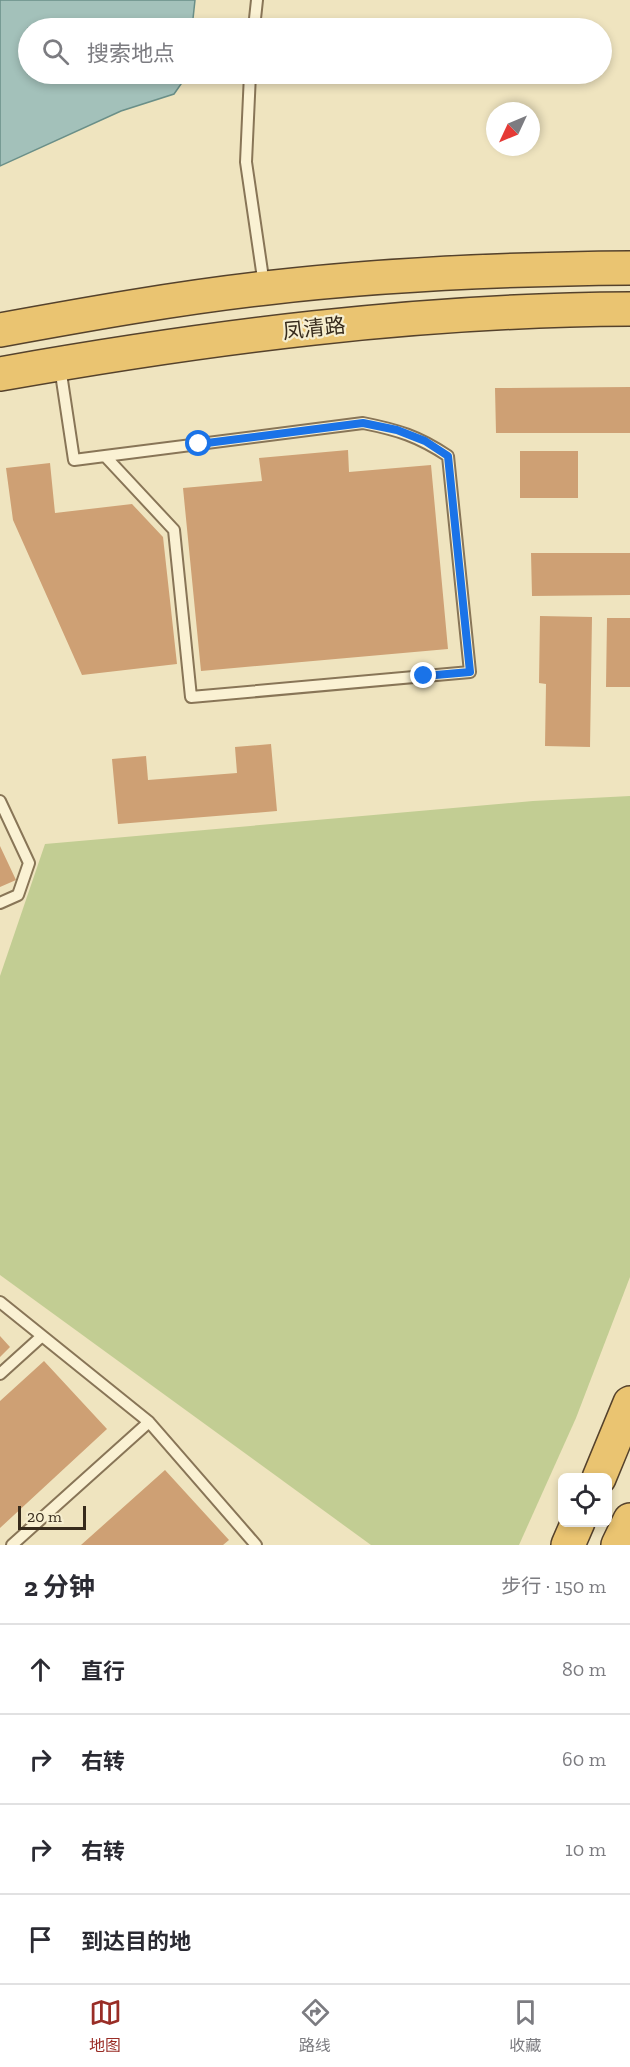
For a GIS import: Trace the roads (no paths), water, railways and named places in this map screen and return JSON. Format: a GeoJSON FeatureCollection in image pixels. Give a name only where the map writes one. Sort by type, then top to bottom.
{"type":"FeatureCollection","features":[{"type":"Feature","properties":{"kind":"highway"},"geometry":{"type":"LineString","coordinates":[[0,330],[78,315],[265,288],[452,272],[630,268]]}},
{"type":"Feature","properties":{"kind":"highway","name":"凤清路"},"geometry":{"type":"LineString","coordinates":[[0,374],[178,344],[364,323],[480,314],[630,309]]}},
{"type":"Feature","properties":{"kind":"highway"},"geometry":{"type":"LineString","coordinates":[[601,1473],[630,1403]]}},
{"type":"Feature","properties":{"kind":"highway"},"geometry":{"type":"LineString","coordinates":[[618,1545],[630,1520]]}},
{"type":"Feature","properties":{"kind":"highway"},"geometry":{"type":"LineString","coordinates":[[568,1545],[576,1527]]}},
{"type":"Feature","properties":{"kind":"lane"},"geometry":{"type":"LineString","coordinates":[[255,18],[257,0]]}},
{"type":"Feature","properties":{"kind":"lane"},"geometry":{"type":"LineString","coordinates":[[250,84],[246,162],[265,288]]}},
{"type":"Feature","properties":{"kind":"lane"},"geometry":{"type":"LineString","coordinates":[[59,363],[74,460],[105,456],[363,423],[397,430],[425,441],[448,456],[470,672],[192,697],[174,530],[105,456]]}},
{"type":"Feature","properties":{"kind":"lane"},"geometry":{"type":"LineString","coordinates":[[0,801],[28,863],[18,895],[0,903]]}},
{"type":"Feature","properties":{"kind":"lane"},"geometry":{"type":"LineString","coordinates":[[0,1302],[149,1422],[255,1545]]}},
{"type":"Feature","properties":{"kind":"lane"},"geometry":{"type":"LineString","coordinates":[[0,1374],[42,1336]]}},
{"type":"Feature","properties":{"kind":"lane"},"geometry":{"type":"LineString","coordinates":[[12,1545],[149,1422]]}},
{"type":"Feature","properties":{"kind":"water"},"geometry":{"type":"Polygon","coordinates":[[[0,0],[195,0],[193,18],[18,18],[18,84],[181,84],[174,94],[121,111],[0,166],[0,0]]]}}]}
